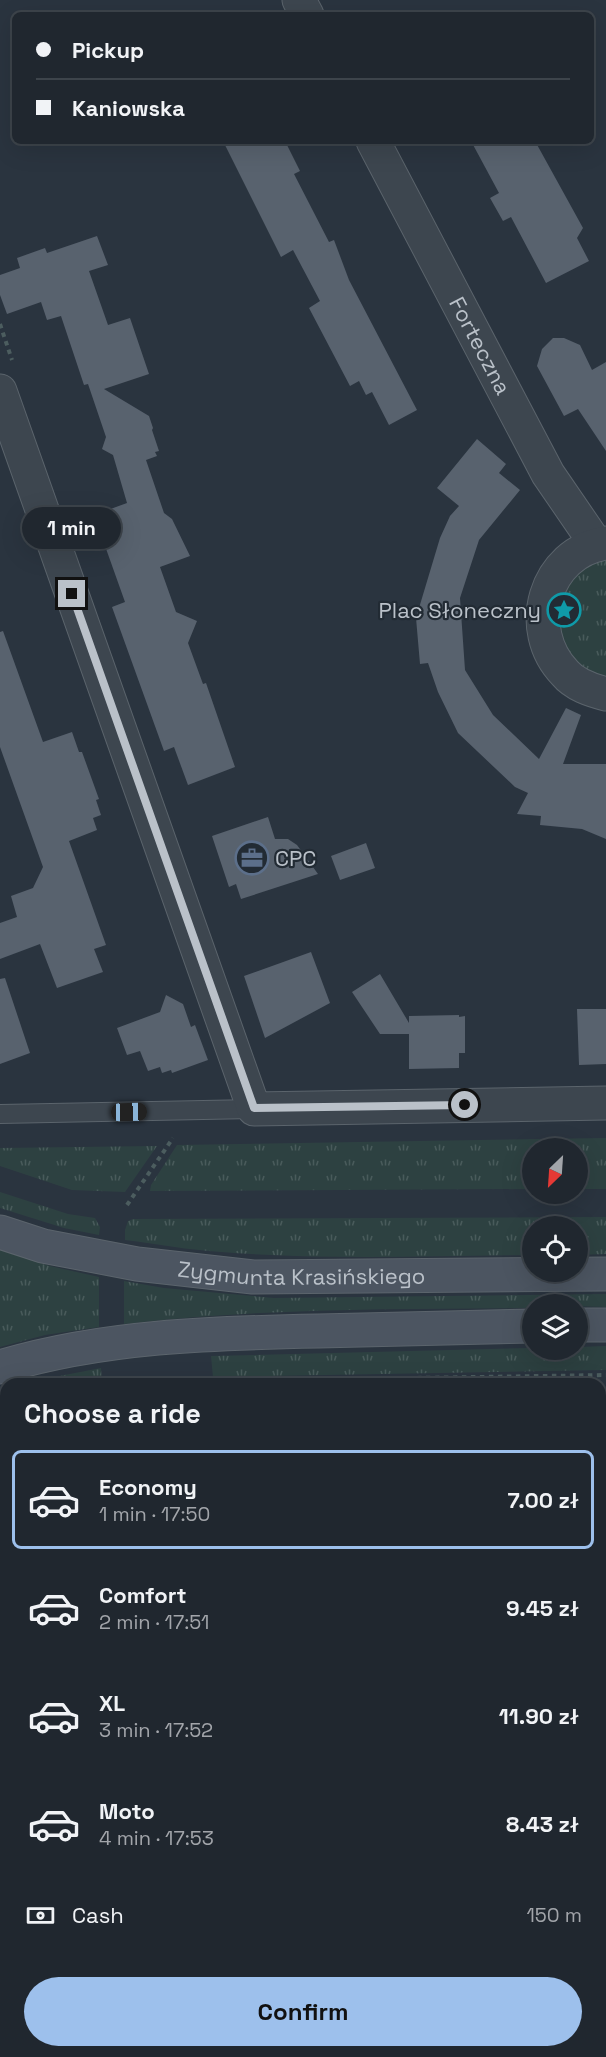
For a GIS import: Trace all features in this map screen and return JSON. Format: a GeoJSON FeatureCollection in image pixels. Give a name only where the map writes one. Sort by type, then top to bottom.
{"type":"FeatureCollection","features":[{"type":"Feature","properties":{"kind":"main road","name":"Zygmunta Krasińskiego"},"geometry":{"type":"LineString","coordinates":[[0,1232],[43,1246],[137,1264],[253,1277],[606,1274]]}},
{"type":"Feature","properties":{"kind":"main road"},"geometry":{"type":"LineString","coordinates":[[588,1325],[606,1325]]}},
{"type":"Feature","properties":{"kind":"main road"},"geometry":{"type":"LineString","coordinates":[[0,1367],[26,1359],[88,1347],[179,1336],[249,1332],[522,1326]]}},
{"type":"Feature","properties":{"kind":"street","name":"Forteczna"},"geometry":{"type":"LineString","coordinates":[[375,144],[548,474],[601,544]]}},
{"type":"Feature","properties":{"kind":"street"},"geometry":{"type":"LineString","coordinates":[[0,391],[254,1108],[606,1103]]}},
{"type":"Feature","properties":{"kind":"street"},"geometry":{"type":"LineString","coordinates":[[601,544],[573,556],[555,576],[544,600],[542,627],[550,652],[565,674],[588,689],[606,694]]}},
{"type":"Feature","properties":{"kind":"lane"},"geometry":{"type":"LineString","coordinates":[[0,1114],[254,1108]]}},
{"type":"Feature","properties":{"kind":"path"},"geometry":{"type":"LineString","coordinates":[[127,1205],[173,1138]]}},
{"type":"Feature","properties":{"kind":"path"},"geometry":{"type":"LineString","coordinates":[[420,1378],[606,1375]]}},
{"type":"Feature","properties":{"kind":"green space"},"geometry":{"type":"Polygon","coordinates":[[[606,555],[606,683],[573,666],[554,630],[560,589],[572,573],[606,555]]]}},
{"type":"Feature","properties":{"kind":"green space"},"geometry":{"type":"Polygon","coordinates":[[[588,1138],[606,1138],[606,1189],[588,1189],[588,1138]]]}},
{"type":"Feature","properties":{"kind":"green space"},"geometry":{"type":"Polygon","coordinates":[[[522,1139],[522,1189],[150,1191],[151,1185],[177,1145],[522,1139]]]}},
{"type":"Feature","properties":{"kind":"green space"},"geometry":{"type":"Polygon","coordinates":[[[157,1146],[125,1192],[72,1190],[0,1166],[0,1148],[157,1146]]]}},
{"type":"Feature","properties":{"kind":"green space"},"geometry":{"type":"Polygon","coordinates":[[[0,1192],[68,1214],[95,1218],[100,1227],[99,1235],[64,1228],[0,1208],[0,1192]]]}},
{"type":"Feature","properties":{"kind":"green space"},"geometry":{"type":"Polygon","coordinates":[[[522,1217],[522,1255],[299,1256],[209,1251],[125,1240],[128,1221],[133,1219],[522,1217]]]}},
{"type":"Feature","properties":{"kind":"green space"},"geometry":{"type":"Polygon","coordinates":[[[588,1217],[606,1217],[606,1254],[588,1255],[588,1217]]]}},
{"type":"Feature","properties":{"kind":"green space"},"geometry":{"type":"Polygon","coordinates":[[[0,1250],[50,1266],[99,1277],[99,1327],[45,1335],[0,1347],[0,1250]]]}},
{"type":"Feature","properties":{"kind":"green space"},"geometry":{"type":"Polygon","coordinates":[[[124,1281],[164,1288],[274,1298],[522,1295],[522,1308],[277,1312],[124,1324],[124,1281]]]}},
{"type":"Feature","properties":{"kind":"green space"},"geometry":{"type":"Polygon","coordinates":[[[588,1294],[606,1294],[606,1307],[588,1307],[588,1294]]]}},
{"type":"Feature","properties":{"kind":"green space"},"geometry":{"type":"Polygon","coordinates":[[[606,1346],[606,1370],[213,1377],[211,1356],[522,1348],[522,1360],[588,1360],[588,1347],[606,1346]]]}},
{"type":"Feature","properties":{"kind":"green space"},"geometry":{"type":"Polygon","coordinates":[[[101,1368],[102,1378],[49,1378],[101,1368]]]}},
{"type":"Feature","properties":{"kind":"building"},"geometry":{"type":"Polygon","coordinates":[[[224,144],[286,144],[300,171],[294,174],[329,242],[334,240],[349,280],[417,410],[389,425],[372,392],[366,395],[359,381],[350,386],[309,308],[320,301],[293,250],[281,257],[224,144]]]}},
{"type":"Feature","properties":{"kind":"building"},"geometry":{"type":"Polygon","coordinates":[[[473,144],[537,144],[583,228],[577,238],[589,261],[546,283],[511,217],[503,221],[490,198],[499,193],[473,144]]]}},
{"type":"Feature","properties":{"kind":"building"},"geometry":{"type":"Polygon","coordinates":[[[97,236],[108,265],[89,271],[108,325],[130,318],[149,374],[104,389],[149,416],[159,451],[155,452],[157,456],[146,460],[164,513],[172,519],[190,556],[160,567],[176,612],[197,621],[188,643],[203,684],[206,683],[235,767],[188,785],[174,747],[164,751],[112,607],[125,602],[94,515],[127,503],[113,455],[102,449],[106,437],[88,384],[84,385],[61,316],[47,320],[41,302],[7,314],[0,295],[0,275],[20,268],[17,258],[45,248],[47,253],[97,236]]]}},
{"type":"Feature","properties":{"kind":"building"},"geometry":{"type":"Polygon","coordinates":[[[553,338],[564,338],[580,345],[592,370],[606,362],[606,451],[578,409],[564,416],[537,366],[542,349],[553,338]]]}},
{"type":"Feature","properties":{"kind":"building"},"geometry":{"type":"Polygon","coordinates":[[[477,439],[506,464],[499,473],[520,490],[479,540],[460,598],[465,670],[493,715],[539,759],[566,708],[581,715],[563,764],[606,764],[606,839],[582,829],[540,825],[541,816],[517,814],[528,793],[515,787],[458,733],[438,692],[428,663],[420,664],[416,618],[440,538],[450,516],[459,506],[437,488],[477,439]]]}},
{"type":"Feature","properties":{"kind":"building"},"geometry":{"type":"Polygon","coordinates":[[[3,631],[43,742],[72,732],[99,799],[96,800],[101,815],[93,818],[97,830],[69,841],[106,945],[94,949],[103,972],[57,988],[40,944],[0,959],[0,923],[17,917],[11,896],[33,888],[43,867],[0,747],[0,632],[3,631]]]}},
{"type":"Feature","properties":{"kind":"building"},"geometry":{"type":"Polygon","coordinates":[[[268,817],[275,839],[288,839],[297,845],[318,874],[241,899],[236,884],[229,887],[212,836],[268,817]]]}},
{"type":"Feature","properties":{"kind":"building"},"geometry":{"type":"Polygon","coordinates":[[[366,843],[375,868],[340,880],[331,856],[366,843]]]}},
{"type":"Feature","properties":{"kind":"building"},"geometry":{"type":"Polygon","coordinates":[[[311,952],[330,1003],[265,1038],[244,976],[311,952]]]}},
{"type":"Feature","properties":{"kind":"building"},"geometry":{"type":"Polygon","coordinates":[[[380,974],[409,1023],[409,1016],[465,1016],[465,1053],[459,1053],[459,1068],[409,1069],[409,1034],[380,1034],[352,992],[380,974]]]}},
{"type":"Feature","properties":{"kind":"building"},"geometry":{"type":"Polygon","coordinates":[[[5,978],[30,1053],[0,1064],[0,979],[5,978]]]}},
{"type":"Feature","properties":{"kind":"building"},"geometry":{"type":"Polygon","coordinates":[[[166,995],[183,1004],[191,1027],[195,1025],[208,1060],[172,1073],[171,1070],[162,1073],[160,1067],[148,1071],[140,1051],[127,1055],[117,1028],[160,1012],[166,995]]]}},
{"type":"Feature","properties":{"kind":"building"},"geometry":{"type":"Polygon","coordinates":[[[577,1009],[606,1009],[606,1064],[579,1065],[577,1009]]]}},
{"type":"Feature","properties":{"kind":"place","name":"Plac Słoneczny"},"geometry":{"type":"Point","coordinates":[564,610]}},
{"type":"Feature","properties":{"kind":"place","name":"CPC"},"geometry":{"type":"Point","coordinates":[252,858]}},
{"type":"Feature","properties":{"kind":"route"},"geometry":{"type":"LineString","coordinates":[[72,594],[254,1108],[465,1105]]}}]}
